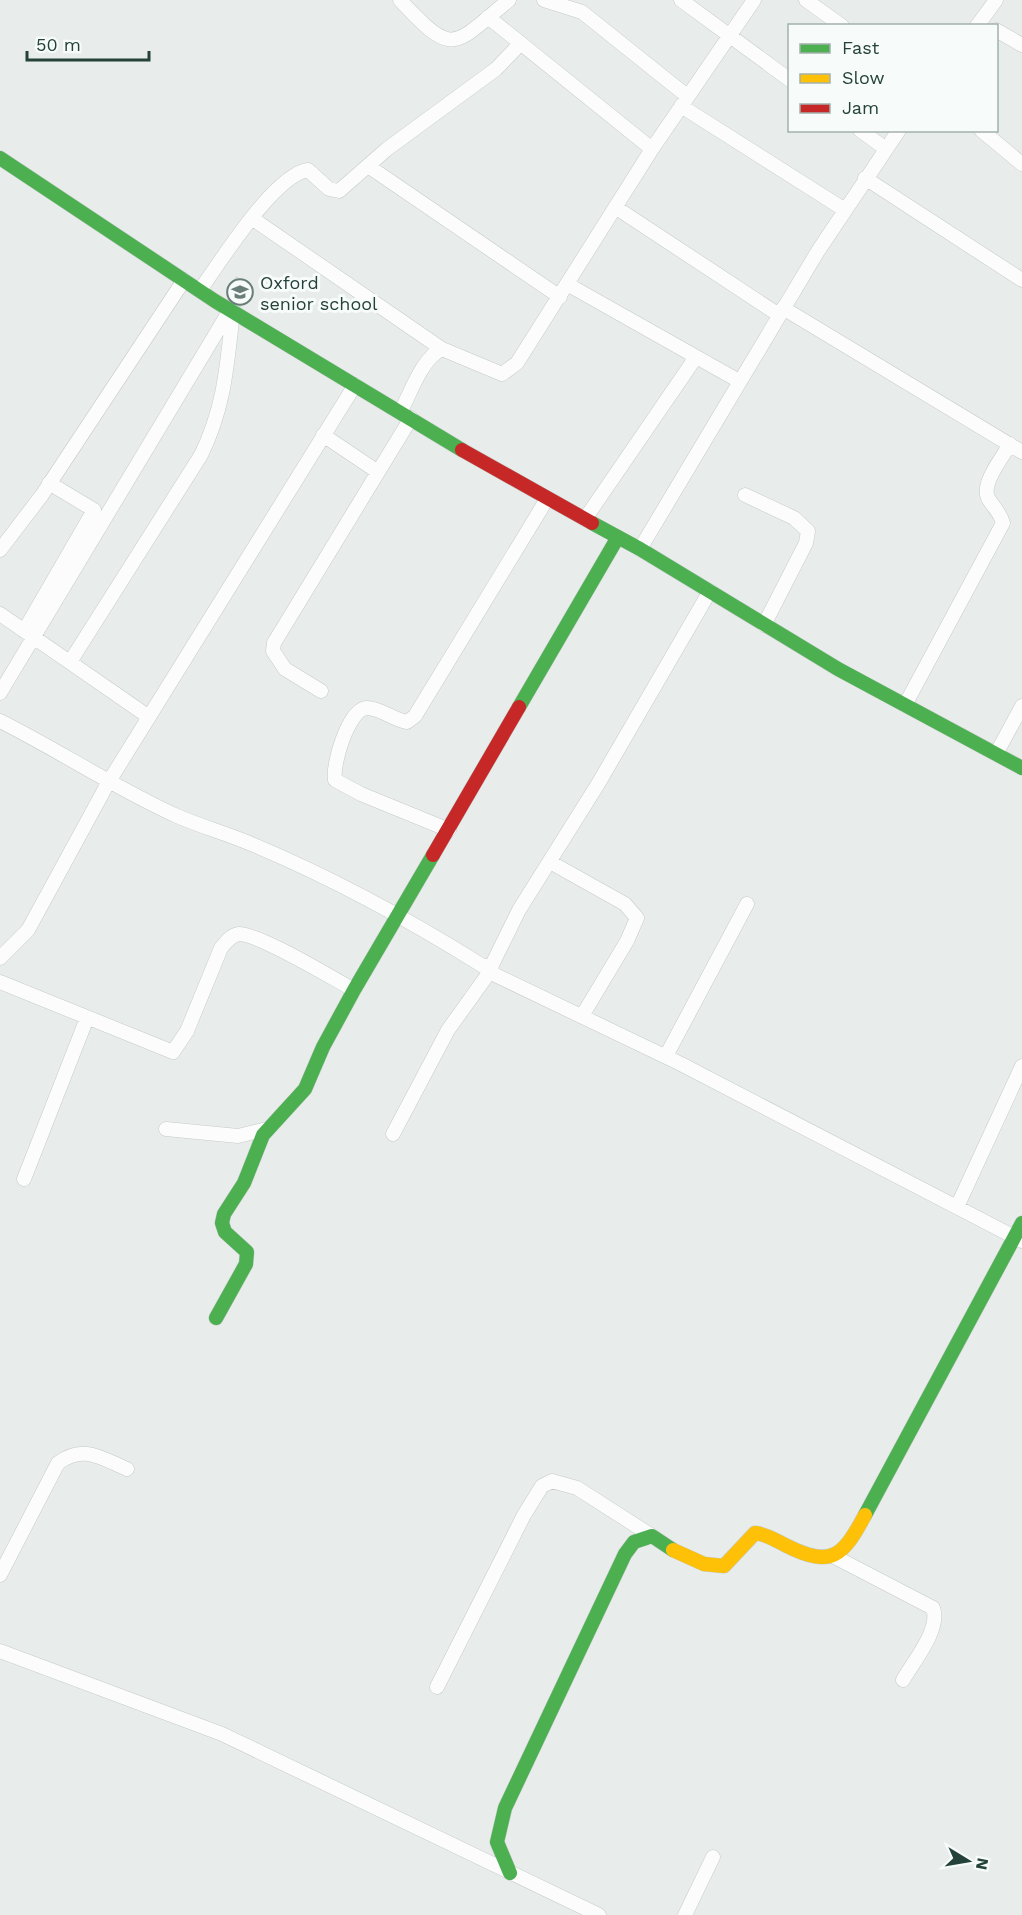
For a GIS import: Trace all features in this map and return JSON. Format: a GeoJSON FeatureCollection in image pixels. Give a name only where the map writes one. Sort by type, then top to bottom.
{"type":"FeatureCollection","features":[{"type":"Feature","properties":{"kind":"street"},"geometry":{"type":"LineString","coordinates":[[400,0],[428,30],[442,40],[465,37],[508,0]]}},
{"type":"Feature","properties":{"kind":"street"},"geometry":{"type":"LineString","coordinates":[[544,0],[582,12],[684,101],[844,210]]}},
{"type":"Feature","properties":{"kind":"street"},"geometry":{"type":"LineString","coordinates":[[681,0],[788,79]]}},
{"type":"Feature","properties":{"kind":"street"},"geometry":{"type":"LineString","coordinates":[[253,219],[442,348],[502,374],[511,370],[526,351],[652,149],[754,0]]}},
{"type":"Feature","properties":{"kind":"street"},"geometry":{"type":"LineString","coordinates":[[806,0],[839,24]]}},
{"type":"Feature","properties":{"kind":"street"},"geometry":{"type":"LineString","coordinates":[[982,24],[996,0]]}},
{"type":"Feature","properties":{"kind":"street"},"geometry":{"type":"LineString","coordinates":[[488,17],[652,149]]}},
{"type":"Feature","properties":{"kind":"street"},"geometry":{"type":"LineString","coordinates":[[998,31],[1022,45]]}},
{"type":"Feature","properties":{"kind":"street"},"geometry":{"type":"LineString","coordinates":[[200,290],[270,196],[297,172],[308,170],[328,189],[339,191],[368,166],[496,69],[521,43]]}},
{"type":"Feature","properties":{"kind":"street"},"geometry":{"type":"LineString","coordinates":[[863,132],[886,149]]}},
{"type":"Feature","properties":{"kind":"street"},"geometry":{"type":"LineString","coordinates":[[640,549],[844,210],[898,132]]}},
{"type":"Feature","properties":{"kind":"street"},"geometry":{"type":"LineString","coordinates":[[983,132],[1022,164]]}},
{"type":"Feature","properties":{"kind":"street"},"geometry":{"type":"LineString","coordinates":[[1,160],[232,311],[488,467],[640,549],[764,625],[1022,768]]}},
{"type":"Feature","properties":{"kind":"street"},"geometry":{"type":"LineString","coordinates":[[368,166],[560,297]]}},
{"type":"Feature","properties":{"kind":"street"},"geometry":{"type":"LineString","coordinates":[[865,178],[1022,280]]}},
{"type":"Feature","properties":{"kind":"street"},"geometry":{"type":"LineString","coordinates":[[615,207],[781,312],[1016,448],[988,487],[988,497],[1001,514],[1003,523],[905,705]]}},
{"type":"Feature","properties":{"kind":"street"},"geometry":{"type":"LineString","coordinates":[[0,550],[49,483],[184,280]]}},
{"type":"Feature","properties":{"kind":"street"},"geometry":{"type":"LineString","coordinates":[[567,284],[739,381]]}},
{"type":"Feature","properties":{"kind":"street"},"geometry":{"type":"LineString","coordinates":[[29,635],[232,311]]}},
{"type":"Feature","properties":{"kind":"street"},"geometry":{"type":"LineString","coordinates":[[70,663],[201,454],[215,426],[221,407],[232,311]]}},
{"type":"Feature","properties":{"kind":"street"},"geometry":{"type":"LineString","coordinates":[[321,691],[285,669],[273,651],[274,643],[378,472],[406,415],[425,365],[435,352],[442,348]]}},
{"type":"Feature","properties":{"kind":"street"},"geometry":{"type":"LineString","coordinates":[[585,519],[696,357]]}},
{"type":"Feature","properties":{"kind":"street"},"geometry":{"type":"LineString","coordinates":[[0,958],[28,930],[108,783],[354,385]]}},
{"type":"Feature","properties":{"kind":"street"},"geometry":{"type":"LineString","coordinates":[[323,435],[378,472]]}},
{"type":"Feature","properties":{"kind":"street"},"geometry":{"type":"LineString","coordinates":[[0,693],[93,510],[49,483]]}},
{"type":"Feature","properties":{"kind":"street"},"geometry":{"type":"LineString","coordinates":[[745,495],[794,518],[808,531],[806,543],[764,625]]}},
{"type":"Feature","properties":{"kind":"street"},"geometry":{"type":"LineString","coordinates":[[449,830],[361,794],[335,780],[333,772],[338,754],[352,717],[360,710],[369,708],[407,722],[415,716],[547,499]]}},
{"type":"Feature","properties":{"kind":"street"},"geometry":{"type":"LineString","coordinates":[[216,1318],[246,1264],[247,1252],[225,1232],[222,1223],[224,1214],[244,1183],[267,1130],[305,1089],[323,1047],[354,990],[618,537]]}},
{"type":"Feature","properties":{"kind":"street"},"geometry":{"type":"LineString","coordinates":[[393,1134],[448,1030],[490,969],[519,910],[550,862],[710,591]]}},
{"type":"Feature","properties":{"kind":"street"},"geometry":{"type":"LineString","coordinates":[[0,614],[149,717]]}},
{"type":"Feature","properties":{"kind":"street"},"geometry":{"type":"LineString","coordinates":[[996,754],[1022,706]]}},
{"type":"Feature","properties":{"kind":"street"},"geometry":{"type":"LineString","coordinates":[[0,721],[108,783],[176,815],[280,857],[399,914],[483,966],[666,1056],[1018,1239]]}},
{"type":"Feature","properties":{"kind":"street"},"geometry":{"type":"LineString","coordinates":[[550,862],[625,904],[637,918],[627,941],[582,1016]]}},
{"type":"Feature","properties":{"kind":"street"},"geometry":{"type":"LineString","coordinates":[[666,1056],[747,904]]}},
{"type":"Feature","properties":{"kind":"street"},"geometry":{"type":"LineString","coordinates":[[0,982],[173,1052],[187,1031],[221,948],[230,937],[238,934],[259,940],[354,990]]}},
{"type":"Feature","properties":{"kind":"street"},"geometry":{"type":"LineString","coordinates":[[24,1179],[87,1018]]}},
{"type":"Feature","properties":{"kind":"street"},"geometry":{"type":"LineString","coordinates":[[957,1207],[1022,1066]]}},
{"type":"Feature","properties":{"kind":"street"},"geometry":{"type":"LineString","coordinates":[[166,1129],[238,1136],[267,1130]]}},
{"type":"Feature","properties":{"kind":"street"},"geometry":{"type":"LineString","coordinates":[[437,1687],[524,1515],[542,1486],[552,1481],[577,1488],[686,1557],[714,1567],[724,1566],[754,1533],[763,1534],[815,1557],[833,1556],[848,1546],[1018,1239],[1022,1223]]}},
{"type":"Feature","properties":{"kind":"street"},"geometry":{"type":"LineString","coordinates":[[0,1575],[58,1463],[70,1454],[84,1453],[127,1469]]}},
{"type":"Feature","properties":{"kind":"street"},"geometry":{"type":"LineString","coordinates":[[510,1873],[497,1842],[505,1808],[625,1554],[634,1542],[652,1536]]}},
{"type":"Feature","properties":{"kind":"street"},"geometry":{"type":"LineString","coordinates":[[833,1556],[933,1608],[936,1614],[933,1625],[903,1680]]}},
{"type":"Feature","properties":{"kind":"street"},"geometry":{"type":"LineString","coordinates":[[0,1651],[222,1734],[599,1915]]}},
{"type":"Feature","properties":{"kind":"street"},"geometry":{"type":"LineString","coordinates":[[685,1915],[713,1857]]}},
{"type":"Feature","properties":{"kind":"shaded area","name":"Oxford senior school"},"geometry":{"type":"Polygon","coordinates":[[[236,276],[254,288],[239,310],[226,301],[230,293],[226,290],[236,276]]]}},
{"type":"Feature","properties":{"kind":"traffic: fast"},"geometry":{"type":"LineString","coordinates":[[0,158],[215,301],[462,450]]}},
{"type":"Feature","properties":{"kind":"traffic: fast"},"geometry":{"type":"LineString","coordinates":[[592,523],[640,549],[838,669],[1022,768]]}},
{"type":"Feature","properties":{"kind":"traffic: fast"},"geometry":{"type":"LineString","coordinates":[[519,707],[618,537]]}},
{"type":"Feature","properties":{"kind":"traffic: fast"},"geometry":{"type":"LineString","coordinates":[[216,1318],[246,1264],[247,1252],[225,1232],[222,1223],[224,1214],[244,1183],[263,1135],[305,1089],[323,1047],[354,990],[433,855]]}},
{"type":"Feature","properties":{"kind":"traffic: fast"},"geometry":{"type":"LineString","coordinates":[[865,1515],[1022,1223]]}},
{"type":"Feature","properties":{"kind":"traffic: fast"},"geometry":{"type":"LineString","coordinates":[[510,1873],[497,1842],[505,1808],[625,1554],[634,1542],[652,1536],[673,1550]]}},
{"type":"Feature","properties":{"kind":"traffic: slow"},"geometry":{"type":"LineString","coordinates":[[673,1550],[704,1564],[724,1566],[755,1533],[767,1536],[801,1552],[825,1557],[842,1549],[865,1515]]}},
{"type":"Feature","properties":{"kind":"traffic: jam"},"geometry":{"type":"LineString","coordinates":[[462,450],[592,523]]}},
{"type":"Feature","properties":{"kind":"traffic: jam"},"geometry":{"type":"LineString","coordinates":[[433,855],[519,707]]}},
{"type":"Feature","properties":{"kind":"place","name":"Oxford senior school"},"geometry":{"type":"Point","coordinates":[240,292]}}]}
